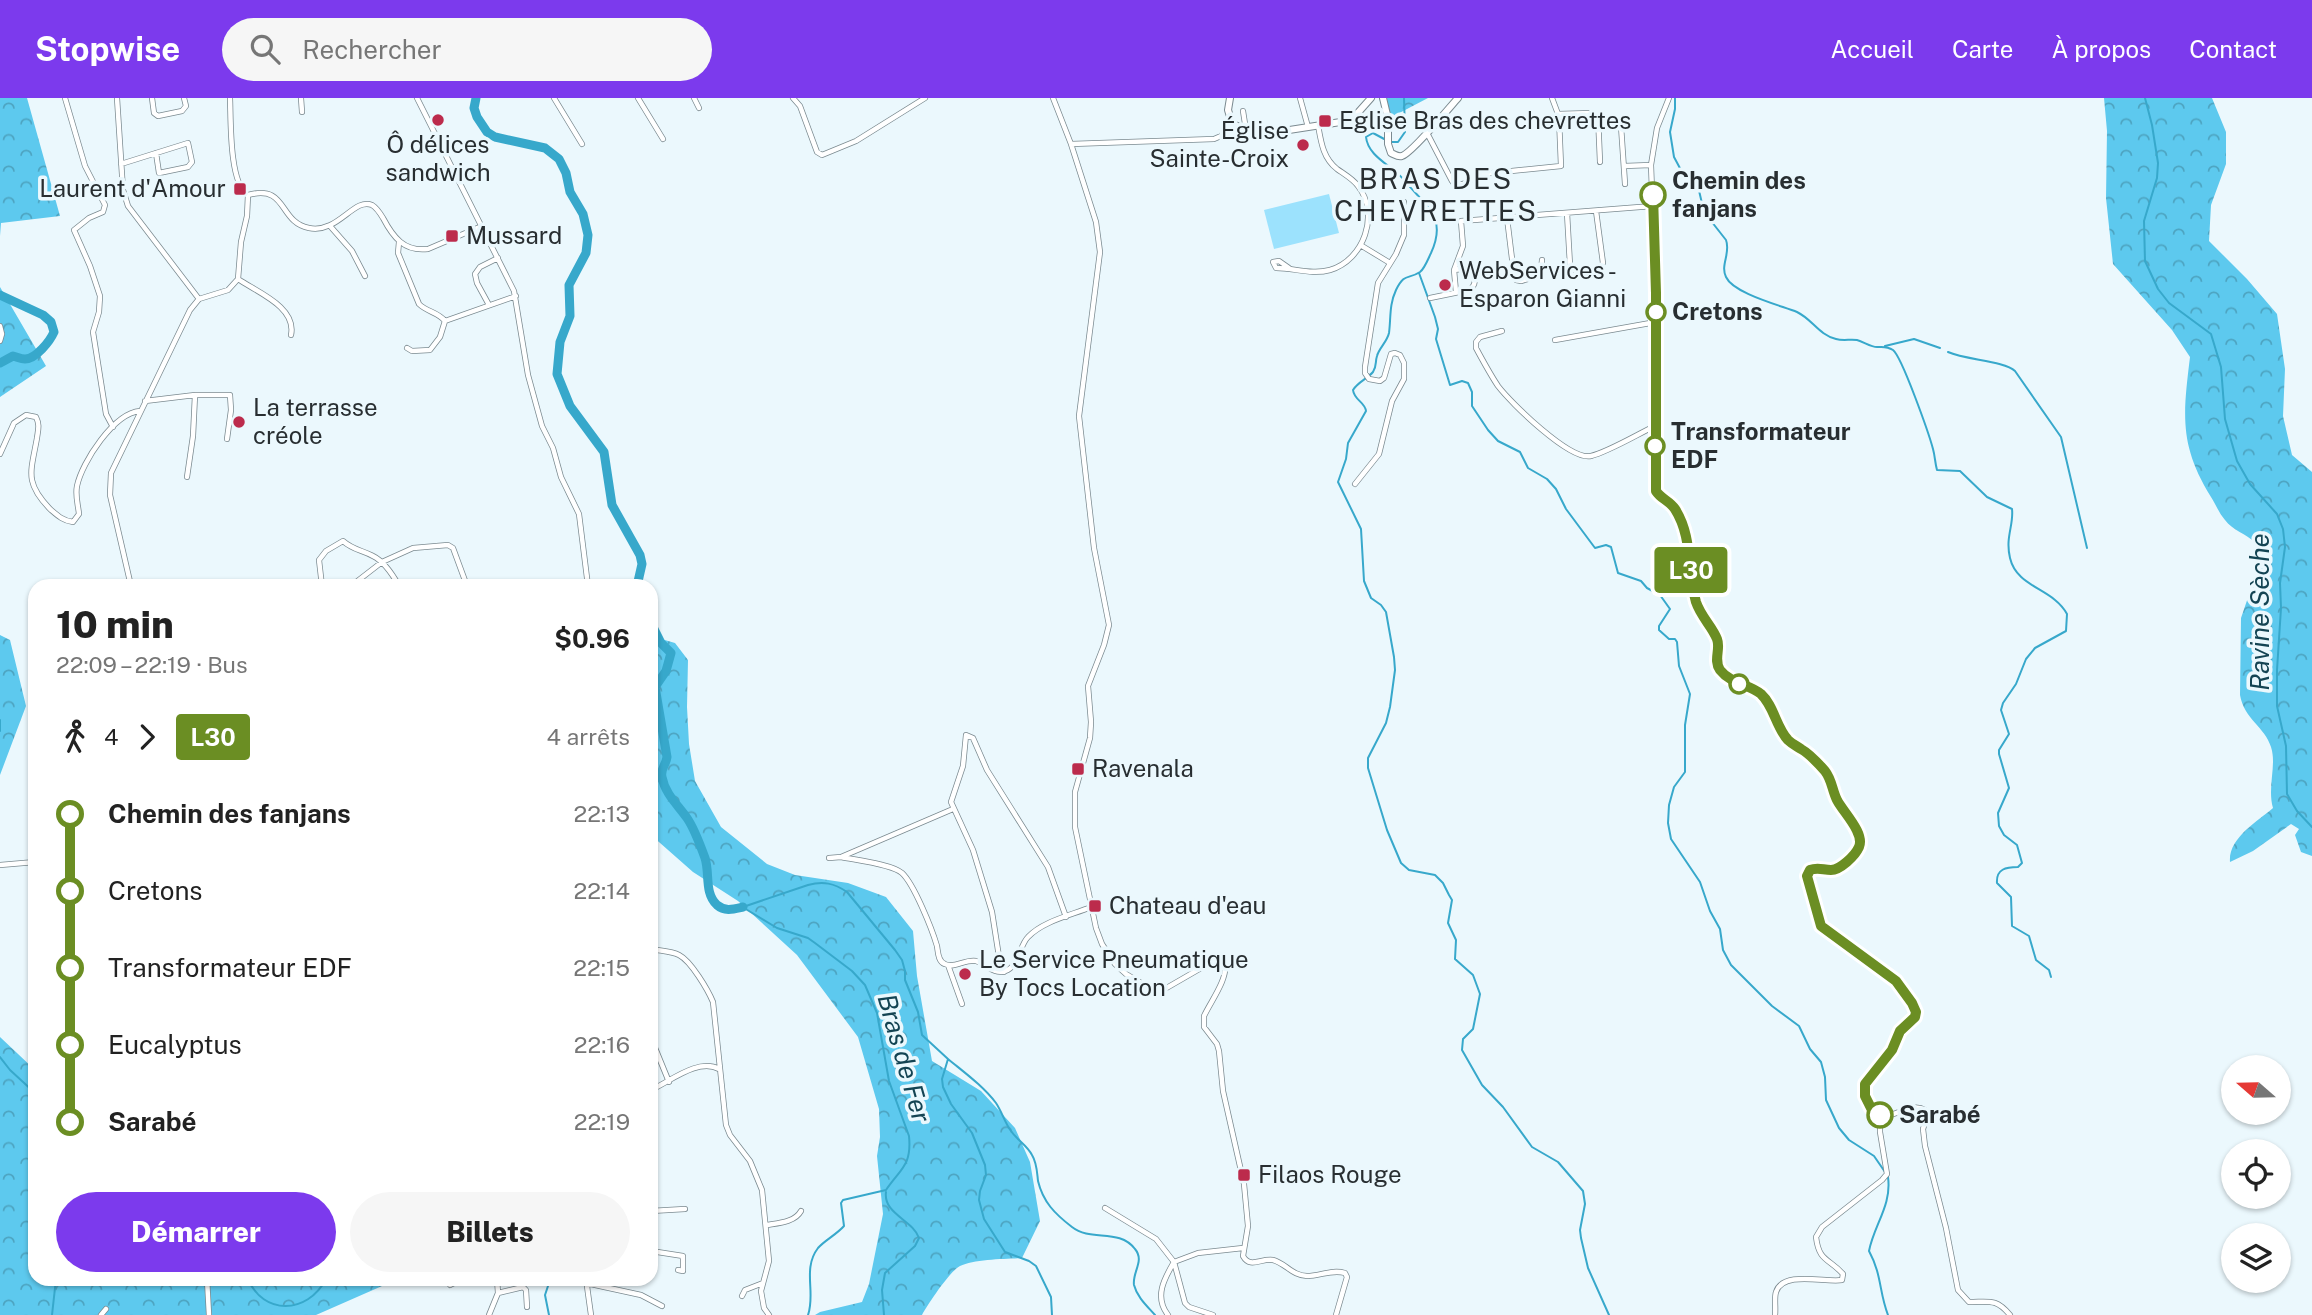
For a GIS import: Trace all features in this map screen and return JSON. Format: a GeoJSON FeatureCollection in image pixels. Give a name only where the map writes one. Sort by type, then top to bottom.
{"type":"FeatureCollection","features":[{"type":"Feature","properties":{"kind":"main road"},"geometry":{"type":"LineString","coordinates":[[1230,98],[1228,110],[1232,123],[1247,132],[1264,134],[1350,120],[1371,98]]}},
{"type":"Feature","properties":{"kind":"main road"},"geometry":{"type":"LineString","coordinates":[[1383,98],[1391,153],[1403,156],[1417,145],[1458,98]]}},
{"type":"Feature","properties":{"kind":"street"},"geometry":{"type":"LineString","coordinates":[[65,98],[85,166],[105,205],[103,212],[89,218],[74,230],[100,296],[93,332],[106,414],[113,427]]}},
{"type":"Feature","properties":{"kind":"street"},"geometry":{"type":"LineString","coordinates":[[117,98],[123,190],[128,206],[199,299]]}},
{"type":"Feature","properties":{"kind":"street"},"geometry":{"type":"LineString","coordinates":[[152,98],[154,113],[158,116],[182,111],[186,107],[184,98]]}},
{"type":"Feature","properties":{"kind":"street"},"geometry":{"type":"LineString","coordinates":[[129,579],[109,485],[114,464],[190,310],[199,299],[228,289],[238,279],[248,195],[241,187],[234,164],[230,98]]}},
{"type":"Feature","properties":{"kind":"street"},"geometry":{"type":"LineString","coordinates":[[301,98],[302,112]]}},
{"type":"Feature","properties":{"kind":"street"},"geometry":{"type":"LineString","coordinates":[[417,98],[516,296],[528,374],[542,426],[553,448],[561,477],[579,514],[587,579]]}},
{"type":"Feature","properties":{"kind":"street"},"geometry":{"type":"LineString","coordinates":[[554,98],[582,144]]}},
{"type":"Feature","properties":{"kind":"street"},"geometry":{"type":"LineString","coordinates":[[638,98],[663,139]]}},
{"type":"Feature","properties":{"kind":"street"},"geometry":{"type":"LineString","coordinates":[[694,98],[699,108]]}},
{"type":"Feature","properties":{"kind":"street"},"geometry":{"type":"LineString","coordinates":[[793,98],[800,106],[817,152],[825,154],[856,141],[925,98]]}},
{"type":"Feature","properties":{"kind":"street"},"geometry":{"type":"LineString","coordinates":[[1053,98],[1096,222],[1100,244],[1079,416],[1094,548],[1109,625],[1088,686],[1091,730],[1075,792],[1075,827],[1091,907],[1101,944],[1115,964],[1153,990],[1170,987],[1215,960],[1225,962],[1227,967],[1224,977],[1203,1016],[1203,1022],[1219,1051],[1223,1091],[1244,1184],[1248,1226],[1243,1256],[1248,1262],[1270,1260],[1304,1276],[1336,1271],[1345,1273],[1347,1277],[1336,1315]]}},
{"type":"Feature","properties":{"kind":"street"},"geometry":{"type":"LineString","coordinates":[[1300,98],[1308,127]]}},
{"type":"Feature","properties":{"kind":"street"},"geometry":{"type":"LineString","coordinates":[[1552,98],[1558,114],[1591,113],[1598,116],[1600,162]]}},
{"type":"Feature","properties":{"kind":"street"},"geometry":{"type":"LineString","coordinates":[[1668,98],[1657,128],[1651,165],[1656,322],[1656,491],[1673,506],[1682,526],[1689,546],[1696,603],[1717,639],[1718,666],[1735,682],[1760,693],[1788,740],[1805,751],[1826,772],[1837,801],[1859,837],[1857,850],[1838,868],[1814,868],[1808,873],[1819,922],[1828,933],[1896,981],[1916,1012],[1915,1017],[1900,1031],[1892,1050],[1865,1084],[1865,1096],[1877,1115],[1885,1116],[1908,1108],[1920,1107],[1926,1110],[1923,1129],[1925,1146],[1946,1228],[1958,1290],[1969,1302],[1997,1303],[2010,1315]]}},
{"type":"Feature","properties":{"kind":"street"},"geometry":{"type":"LineString","coordinates":[[1243,111],[1247,132]]}},
{"type":"Feature","properties":{"kind":"street"},"geometry":{"type":"LineString","coordinates":[[1427,132],[1455,185],[1482,174],[1561,166],[1559,118]]}},
{"type":"Feature","properties":{"kind":"street"},"geometry":{"type":"LineString","coordinates":[[1070,144],[1214,139],[1221,136],[1232,123]]}},
{"type":"Feature","properties":{"kind":"street"},"geometry":{"type":"LineString","coordinates":[[1289,268],[1315,272],[1331,270],[1344,263],[1362,246],[1368,224],[1369,212],[1358,186],[1334,166],[1326,155],[1318,125]]}},
{"type":"Feature","properties":{"kind":"street"},"geometry":{"type":"LineString","coordinates":[[1621,126],[1625,184]]}},
{"type":"Feature","properties":{"kind":"street"},"geometry":{"type":"LineString","coordinates":[[121,163],[188,143],[192,162],[188,167],[159,173],[156,153]]}},
{"type":"Feature","properties":{"kind":"street"},"geometry":{"type":"LineString","coordinates":[[1624,166],[1651,165]]}},
{"type":"Feature","properties":{"kind":"street"},"geometry":{"type":"LineString","coordinates":[[248,195],[260,191],[276,196],[300,225],[321,229],[359,206],[372,205],[399,242],[410,249],[428,248],[482,226]]}},
{"type":"Feature","properties":{"kind":"street"},"geometry":{"type":"LineString","coordinates":[[1355,484],[1379,454],[1392,401],[1405,375],[1404,363],[1400,355],[1395,353],[1391,355],[1384,378],[1380,382],[1371,381],[1365,373],[1377,287],[1404,235],[1404,202]]}},
{"type":"Feature","properties":{"kind":"street"},"geometry":{"type":"LineString","coordinates":[[1456,292],[1454,270],[1463,246],[1461,222],[1653,206]]}},
{"type":"Feature","properties":{"kind":"street"},"geometry":{"type":"LineString","coordinates":[[1567,213],[1570,265],[1576,271],[1598,271],[1603,263],[1596,211]]}},
{"type":"Feature","properties":{"kind":"street"},"geometry":{"type":"LineString","coordinates":[[1507,218],[1514,275],[1517,280],[1538,276],[1542,260]]}},
{"type":"Feature","properties":{"kind":"street"},"geometry":{"type":"LineString","coordinates":[[330,226],[352,251],[365,276]]}},
{"type":"Feature","properties":{"kind":"street"},"geometry":{"type":"LineString","coordinates":[[399,242],[398,253],[419,304],[442,316],[445,321],[440,337],[429,350],[415,352],[407,348]]}},
{"type":"Feature","properties":{"kind":"street"},"geometry":{"type":"LineString","coordinates":[[1362,246],[1390,263]]}},
{"type":"Feature","properties":{"kind":"street"},"geometry":{"type":"LineString","coordinates":[[489,305],[475,274],[480,267],[498,258]]}},
{"type":"Feature","properties":{"kind":"street"},"geometry":{"type":"LineString","coordinates":[[1430,298],[1469,290],[1475,282],[1472,269],[1454,270]]}},
{"type":"Feature","properties":{"kind":"street"},"geometry":{"type":"LineString","coordinates":[[238,279],[283,308],[291,320],[291,335]]}},
{"type":"Feature","properties":{"kind":"street"},"geometry":{"type":"LineString","coordinates":[[445,321],[516,296]]}},
{"type":"Feature","properties":{"kind":"street"},"geometry":{"type":"LineString","coordinates":[[1555,340],[1656,322]]}},
{"type":"Feature","properties":{"kind":"street"},"geometry":{"type":"LineString","coordinates":[[0,326],[0,341]]}},
{"type":"Feature","properties":{"kind":"street"},"geometry":{"type":"LineString","coordinates":[[1502,331],[1480,337],[1476,348],[1498,385],[1525,416],[1567,448],[1590,457],[1655,426]]}},
{"type":"Feature","properties":{"kind":"street"},"geometry":{"type":"LineString","coordinates":[[144,401],[228,394],[231,396],[227,439]]}},
{"type":"Feature","properties":{"kind":"street"},"geometry":{"type":"LineString","coordinates":[[187,477],[195,395]]}},
{"type":"Feature","properties":{"kind":"street"},"geometry":{"type":"LineString","coordinates":[[0,454],[11,428],[18,419],[29,414],[36,417],[39,428],[31,476],[33,488],[55,514],[73,522],[79,514],[75,494],[87,458],[113,427],[129,413],[139,411]]}},
{"type":"Feature","properties":{"kind":"street"},"geometry":{"type":"LineString","coordinates":[[321,579],[320,560],[326,551],[343,541],[353,549],[374,556],[394,579]]}},
{"type":"Feature","properties":{"kind":"street"},"geometry":{"type":"LineString","coordinates":[[360,579],[382,562],[413,548],[448,545],[453,548],[464,579]]}},
{"type":"Feature","properties":{"kind":"street"},"geometry":{"type":"LineString","coordinates":[[1004,972],[1000,963],[992,912],[973,850],[953,809],[951,799],[964,766],[965,735],[973,738],[987,769],[1048,867],[1066,917]]}},
{"type":"Feature","properties":{"kind":"street"},"geometry":{"type":"LineString","coordinates":[[841,857],[953,809]]}},
{"type":"Feature","properties":{"kind":"street"},"geometry":{"type":"LineString","coordinates":[[829,858],[841,857],[901,871],[909,882],[934,937],[941,961],[948,965],[962,1004]]}},
{"type":"Feature","properties":{"kind":"street"},"geometry":{"type":"LineString","coordinates":[[0,865],[28,863]]}},
{"type":"Feature","properties":{"kind":"street"},"geometry":{"type":"LineString","coordinates":[[948,965],[965,960],[975,961],[992,971],[1004,972],[1014,965],[1027,937],[1042,927],[1091,907]]}},
{"type":"Feature","properties":{"kind":"street"},"geometry":{"type":"LineString","coordinates":[[658,950],[684,958],[710,994],[714,1008],[728,1130],[760,1179],[765,1203],[769,1261],[763,1283],[763,1302],[769,1315]]}},
{"type":"Feature","properties":{"kind":"street"},"geometry":{"type":"LineString","coordinates":[[658,1055],[669,1082]]}},
{"type":"Feature","properties":{"kind":"street"},"geometry":{"type":"LineString","coordinates":[[658,1087],[705,1065],[720,1069]]}},
{"type":"Feature","properties":{"kind":"street"},"geometry":{"type":"LineString","coordinates":[[1775,1315],[1776,1294],[1781,1284],[1816,1278],[1842,1280],[1843,1273],[1818,1252],[1816,1237],[1822,1227],[1887,1174],[1880,1115]]}},
{"type":"Feature","properties":{"kind":"street"},"geometry":{"type":"LineString","coordinates":[[1105,1208],[1156,1239],[1174,1262],[1185,1303],[1189,1307],[1213,1315]]}},
{"type":"Feature","properties":{"kind":"street"},"geometry":{"type":"LineString","coordinates":[[658,1211],[685,1209]]}},
{"type":"Feature","properties":{"kind":"street"},"geometry":{"type":"LineString","coordinates":[[766,1226],[791,1220],[798,1217],[801,1211]]}},
{"type":"Feature","properties":{"kind":"street"},"geometry":{"type":"LineString","coordinates":[[1168,1315],[1163,1307],[1160,1291],[1174,1262],[1198,1253],[1243,1248]]}},
{"type":"Feature","properties":{"kind":"street"},"geometry":{"type":"LineString","coordinates":[[658,1252],[683,1256],[683,1271]]}},
{"type":"Feature","properties":{"kind":"street"},"geometry":{"type":"LineString","coordinates":[[742,1296],[745,1290],[763,1283]]}},
{"type":"Feature","properties":{"kind":"street"},"geometry":{"type":"LineString","coordinates":[[207,1286],[209,1315]]}},
{"type":"Feature","properties":{"kind":"street"},"geometry":{"type":"LineString","coordinates":[[489,1315],[498,1293],[498,1286]]}},
{"type":"Feature","properties":{"kind":"street"},"geometry":{"type":"LineString","coordinates":[[587,1286],[591,1315]]}},
{"type":"Feature","properties":{"kind":"street"},"geometry":{"type":"LineString","coordinates":[[606,1286],[641,1295],[662,1306]]}},
{"type":"Feature","properties":{"kind":"street"},"geometry":{"type":"LineString","coordinates":[[498,1293],[523,1287],[526,1290],[527,1307]]}},
{"type":"Feature","properties":{"kind":"street"},"geometry":{"type":"LineString","coordinates":[[101,1315],[106,1308]]}},
{"type":"Feature","properties":{"kind":"shaded area"},"geometry":{"type":"Polygon","coordinates":[[[1329,194],[1339,233],[1274,249],[1264,210],[1329,194]]]}},
{"type":"Feature","properties":{"kind":"green space"},"geometry":{"type":"Polygon","coordinates":[[[0,98],[27,98],[60,216],[1,223],[0,236],[0,98]]]}},
{"type":"Feature","properties":{"kind":"green space"},"geometry":{"type":"Polygon","coordinates":[[[1379,98],[1428,98],[1386,120],[1379,98]]]}},
{"type":"Feature","properties":{"kind":"green space"},"geometry":{"type":"Polygon","coordinates":[[[2104,98],[2212,98],[2226,132],[2226,164],[2211,205],[2209,241],[2277,314],[2285,369],[2283,416],[2292,455],[2312,472],[2312,856],[2301,852],[2295,835],[2299,829],[2291,824],[2253,851],[2230,862],[2234,845],[2239,838],[2273,808],[2271,747],[2250,717],[2240,695],[2241,618],[2255,577],[2257,554],[2255,543],[2228,524],[2221,515],[2193,461],[2188,445],[2185,413],[2190,357],[2172,330],[2113,264],[2106,198],[2107,131],[2104,98]]]}},
{"type":"Feature","properties":{"kind":"green space"},"geometry":{"type":"Polygon","coordinates":[[[0,287],[46,366],[0,397],[0,287]]]}},
{"type":"Feature","properties":{"kind":"green space"},"geometry":{"type":"Polygon","coordinates":[[[0,635],[10,640],[26,706],[0,775],[0,635]]]}},
{"type":"Feature","properties":{"kind":"green space"},"geometry":{"type":"Polygon","coordinates":[[[658,638],[675,643],[688,660],[689,744],[695,781],[721,827],[767,864],[795,875],[848,883],[886,897],[913,931],[917,976],[932,1061],[981,1091],[1015,1128],[1030,1162],[1040,1221],[1022,1258],[982,1261],[960,1266],[945,1281],[922,1315],[815,1315],[862,1302],[869,1284],[883,1214],[877,1156],[880,1137],[879,1109],[858,1037],[797,955],[738,901],[693,872],[658,841],[658,638]]]}},
{"type":"Feature","properties":{"kind":"green space"},"geometry":{"type":"Polygon","coordinates":[[[0,1037],[28,1063],[28,1286],[382,1286],[316,1315],[0,1315],[0,1037]]]}},
{"type":"Feature","properties":{"kind":"waterway"},"geometry":{"type":"LineString","coordinates":[[476,98],[474,108],[487,132],[495,137],[545,148],[559,159],[566,173],[570,192],[583,214],[588,235],[586,253],[569,285],[570,316],[560,342],[557,374],[570,406],[604,452],[612,505],[640,555],[642,564],[639,579]]}},
{"type":"Feature","properties":{"kind":"waterway","name":"BRAS DES CHEVRETTES"},"geometry":{"type":"LineString","coordinates":[[1391,142],[1398,142],[1405,132],[1404,98]]}},
{"type":"Feature","properties":{"kind":"waterway"},"geometry":{"type":"LineString","coordinates":[[1675,98],[1670,132],[1674,157],[1682,172],[1697,182],[1704,212],[1726,240],[1724,272],[1730,283],[1747,293],[1797,312],[1830,337],[1857,340],[1893,350],[1921,413],[1937,470],[1960,471],[1987,497],[2012,509],[2008,544],[2014,568],[2027,582],[2053,598],[2067,614],[2066,631],[2035,648],[2026,659],[2016,684],[2003,703],[2001,710],[2009,734],[1999,750],[2009,788],[1998,813],[1999,826],[2004,835],[2017,845],[2022,863],[2018,867],[2006,868],[2000,872],[1997,883],[2011,897],[2012,926],[2029,936],[2036,960],[2049,970],[2051,977]]}},
{"type":"Feature","properties":{"kind":"waterway","name":"Ravine Sèche"},"geometry":{"type":"LineString","coordinates":[[2145,98],[2158,163],[2157,178],[2144,221],[2145,261],[2158,289],[2169,303],[2211,334],[2221,367],[2225,419],[2237,461],[2250,484],[2277,514],[2283,529],[2285,547],[2280,583],[2277,706],[2286,746],[2287,794],[2297,811],[2312,827]]}},
{"type":"Feature","properties":{"kind":"waterway","name":"BRAS DES CHEVRETTES"},"geometry":{"type":"LineString","coordinates":[[1386,140],[1373,133],[1366,137],[1376,156],[1399,175],[1432,212],[1437,230],[1436,240],[1423,268],[1404,279],[1396,290],[1391,306],[1389,333],[1378,353],[1374,370],[1353,390],[1366,411],[1348,443],[1338,482],[1361,529],[1364,581],[1371,598],[1386,612],[1394,657],[1390,707],[1386,723],[1368,758],[1368,768],[1387,830],[1401,863],[1409,870],[1435,875],[1443,883],[1452,900],[1448,923],[1456,940],[1455,959],[1473,975],[1480,994],[1473,1029],[1463,1039],[1462,1050],[1482,1085],[1503,1107],[1532,1147],[1558,1162],[1583,1191],[1585,1204],[1581,1238],[1588,1268],[1609,1315]]}},
{"type":"Feature","properties":{"kind":"waterway"},"geometry":{"type":"LineString","coordinates":[[1419,273],[1435,317],[1438,329],[1436,339],[1450,385],[1462,381],[1468,383],[1472,392],[1472,406],[1488,430],[1498,441],[1520,452],[1528,468],[1547,479],[1595,548],[1606,545],[1611,547],[1618,573],[1641,581],[1660,595],[1670,609],[1659,630],[1677,642],[1679,666],[1690,694],[1685,725],[1685,772],[1674,787],[1669,805],[1671,839],[1700,882],[1710,911],[1720,929],[1723,950],[1731,965],[1772,1006],[1799,1026],[1810,1049],[1821,1062],[1826,1100],[1839,1128],[1849,1140],[1874,1156],[1885,1172]]}},
{"type":"Feature","properties":{"kind":"waterway"},"geometry":{"type":"LineString","coordinates":[[0,295],[43,315],[51,322],[54,332],[34,356],[25,359],[13,356],[0,363]]}},
{"type":"Feature","properties":{"kind":"waterway"},"geometry":{"type":"LineString","coordinates":[[1885,346],[1914,339],[1940,348]]}},
{"type":"Feature","properties":{"kind":"waterway"},"geometry":{"type":"LineString","coordinates":[[1948,352],[2002,365],[2015,371],[2061,437],[2087,548]]}},
{"type":"Feature","properties":{"kind":"waterway"},"geometry":{"type":"LineString","coordinates":[[658,637],[671,653],[666,671],[658,683]]}},
{"type":"Feature","properties":{"kind":"waterway"},"geometry":{"type":"LineString","coordinates":[[658,704],[667,757],[662,777],[669,794],[690,822],[697,838],[705,858],[710,895],[723,909],[743,907]]}},
{"type":"Feature","properties":{"kind":"waterway"},"geometry":{"type":"LineString","coordinates":[[0,720],[0,731]]}},
{"type":"Feature","properties":{"kind":"waterway"},"geometry":{"type":"LineString","coordinates":[[743,907],[808,885],[833,885],[847,892],[895,950],[902,960],[905,980],[918,1012],[922,1035],[948,1059],[942,1079],[943,1087],[951,1104],[972,1133],[985,1165],[986,1175],[979,1200],[984,1219],[1005,1252],[1036,1266],[1051,1297],[1052,1315]]}},
{"type":"Feature","properties":{"kind":"waterway","name":"Bras de Fer"},"geometry":{"type":"LineString","coordinates":[[744,908],[777,928],[808,938],[852,971],[865,985],[877,1013],[889,1081],[909,1136],[907,1161],[886,1190],[843,1200],[841,1203],[844,1226],[818,1248],[813,1256],[808,1315]]}},
{"type":"Feature","properties":{"kind":"waterway"},"geometry":{"type":"LineString","coordinates":[[0,1057],[28,1087]]}},
{"type":"Feature","properties":{"kind":"waterway"},"geometry":{"type":"LineString","coordinates":[[948,1059],[991,1097],[1011,1131],[1030,1151],[1036,1164],[1040,1188],[1055,1212],[1080,1231],[1121,1239],[1135,1249],[1139,1258],[1134,1280],[1135,1289],[1155,1315]]}},
{"type":"Feature","properties":{"kind":"waterway"},"geometry":{"type":"LineString","coordinates":[[1888,1177],[1885,1206],[1869,1251],[1888,1315]]}},
{"type":"Feature","properties":{"kind":"waterway"},"geometry":{"type":"LineString","coordinates":[[884,1315],[882,1290],[885,1273],[915,1246],[919,1238],[911,1226],[889,1206],[886,1192]]}},
{"type":"Feature","properties":{"kind":"waterway"},"geometry":{"type":"LineString","coordinates":[[52,1315],[55,1286]]}},
{"type":"Feature","properties":{"kind":"waterway"},"geometry":{"type":"LineString","coordinates":[[252,1286],[264,1299],[285,1306],[308,1299],[321,1286]]}},
{"type":"Feature","properties":{"kind":"waterway"},"geometry":{"type":"LineString","coordinates":[[548,1286],[545,1295],[549,1315]]}},
{"type":"Feature","properties":{"kind":"bus line","name":"L30"},"geometry":{"type":"LineString","coordinates":[[1653,195],[1656,491],[1676,510],[1682,526],[1689,546],[1696,603],[1717,639],[1718,666],[1735,682],[1760,693],[1788,740],[1805,751],[1826,772],[1837,801],[1859,837],[1857,850],[1843,865],[1835,870],[1814,868],[1807,876],[1821,926],[1896,981],[1916,1012],[1915,1017],[1896,1037],[1892,1050],[1865,1084],[1865,1096],[1871,1108],[1880,1115]]}},
{"type":"Feature","properties":{"kind":"place","name":"Ô délices sandwich"},"geometry":{"type":"Point","coordinates":[438,120]}},
{"type":"Feature","properties":{"kind":"place","name":"Eglise Bras des chevrettes"},"geometry":{"type":"Point","coordinates":[1325,121]}},
{"type":"Feature","properties":{"kind":"place","name":"Église Sainte-Croix"},"geometry":{"type":"Point","coordinates":[1303,145]}},
{"type":"Feature","properties":{"kind":"place","name":"Laurent d'Amour"},"geometry":{"type":"Point","coordinates":[240,189]}},
{"type":"Feature","properties":{"kind":"place","name":"Chemin des fanjans"},"geometry":{"type":"Point","coordinates":[1653,195]}},
{"type":"Feature","properties":{"kind":"place","name":"Mussard"},"geometry":{"type":"Point","coordinates":[452,236]}},
{"type":"Feature","properties":{"kind":"place","name":"WebServices - Esparon Gianni"},"geometry":{"type":"Point","coordinates":[1445,285]}},
{"type":"Feature","properties":{"kind":"place","name":"Cretons"},"geometry":{"type":"Point","coordinates":[1656,312]}},
{"type":"Feature","properties":{"kind":"place","name":"La terrasse créole"},"geometry":{"type":"Point","coordinates":[239,422]}},
{"type":"Feature","properties":{"kind":"place","name":"Transformateur EDF"},"geometry":{"type":"Point","coordinates":[1655,446]}},
{"type":"Feature","properties":{"kind":"place","name":"Ravenala"},"geometry":{"type":"Point","coordinates":[1078,769]}},
{"type":"Feature","properties":{"kind":"place","name":"Chateau d'eau"},"geometry":{"type":"Point","coordinates":[1095,906]}},
{"type":"Feature","properties":{"kind":"place","name":"Le Service Pneumatique By Tocs Location"},"geometry":{"type":"Point","coordinates":[965,974]}},
{"type":"Feature","properties":{"kind":"place","name":"Sarabé"},"geometry":{"type":"Point","coordinates":[1880,1115]}},
{"type":"Feature","properties":{"kind":"place","name":"Filaos Rouge"},"geometry":{"type":"Point","coordinates":[1244,1175]}},
{"type":"Feature","properties":{"kind":"district","name":"BRAS DES CHEVRETTES"},"geometry":{"type":"Point","coordinates":[1436,195]}}]}
